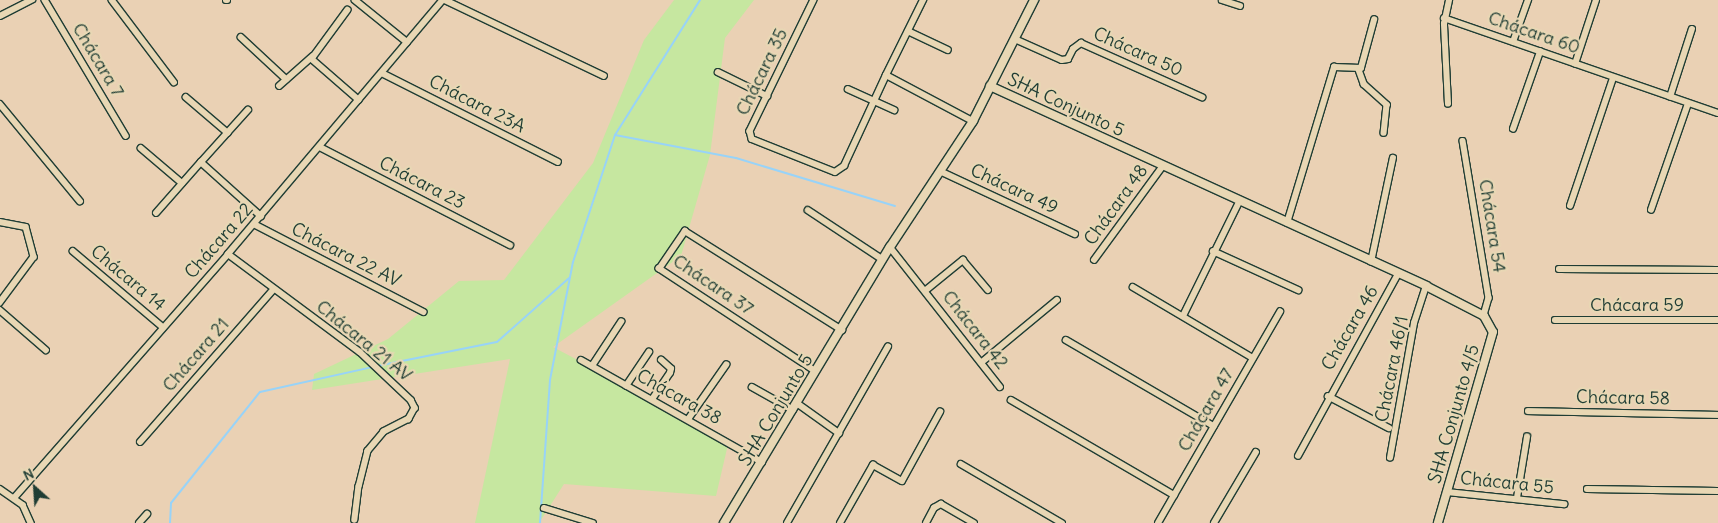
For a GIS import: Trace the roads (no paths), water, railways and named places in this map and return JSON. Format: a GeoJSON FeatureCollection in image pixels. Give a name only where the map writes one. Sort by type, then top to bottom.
{"type":"FeatureCollection","features":[{"type":"Feature","properties":{"kind":"street"},"geometry":{"type":"LineString","coordinates":[[0,16],[32,0]]}},
{"type":"Feature","properties":{"kind":"street","name":"Chácara 7"},"geometry":{"type":"LineString","coordinates":[[45,0],[126,136]]}},
{"type":"Feature","properties":{"kind":"street"},"geometry":{"type":"LineString","coordinates":[[112,0],[174,82]]}},
{"type":"Feature","properties":{"kind":"street"},"geometry":{"type":"LineString","coordinates":[[355,0],[407,42]]}},
{"type":"Feature","properties":{"kind":"street"},"geometry":{"type":"LineString","coordinates":[[444,0],[604,76]]}},
{"type":"Feature","properties":{"kind":"street","name":"Chácara 22"},"geometry":{"type":"LineString","coordinates":[[14,498],[261,216],[444,0]]}},
{"type":"Feature","properties":{"kind":"street","name":"Chácara 35"},"geometry":{"type":"LineString","coordinates":[[814,0],[750,131],[751,138],[835,172],[844,166],[873,101],[923,0]]}},
{"type":"Feature","properties":{"kind":"street"},"geometry":{"type":"LineString","coordinates":[[990,86],[1034,0]]}},
{"type":"Feature","properties":{"kind":"street"},"geometry":{"type":"LineString","coordinates":[[1222,0],[1240,6]]}},
{"type":"Feature","properties":{"kind":"street"},"geometry":{"type":"LineString","coordinates":[[1448,104],[1444,18],[1449,0]]}},
{"type":"Feature","properties":{"kind":"street"},"geometry":{"type":"LineString","coordinates":[[1513,42],[1528,0]]}},
{"type":"Feature","properties":{"kind":"street"},"geometry":{"type":"LineString","coordinates":[[1575,64],[1596,0]]}},
{"type":"Feature","properties":{"kind":"street"},"geometry":{"type":"LineString","coordinates":[[279,86],[313,56],[348,10]]}},
{"type":"Feature","properties":{"kind":"street","name":"Chácara 60"},"geometry":{"type":"LineString","coordinates":[[1444,18],[1718,113]]}},
{"type":"Feature","properties":{"kind":"street"},"geometry":{"type":"LineString","coordinates":[[1359,70],[1363,64],[1374,20]]}},
{"type":"Feature","properties":{"kind":"street"},"geometry":{"type":"LineString","coordinates":[[1670,97],[1692,30]]}},
{"type":"Feature","properties":{"kind":"street"},"geometry":{"type":"LineString","coordinates":[[908,31],[948,50]]}},
{"type":"Feature","properties":{"kind":"street"},"geometry":{"type":"LineString","coordinates":[[241,37],[286,80]]}},
{"type":"Feature","properties":{"kind":"street","name":"Chácara 50"},"geometry":{"type":"LineString","coordinates":[[1015,39],[1066,60],[1081,43],[1202,97]]}},
{"type":"Feature","properties":{"kind":"street"},"geometry":{"type":"LineString","coordinates":[[1513,129],[1540,52]]}},
{"type":"Feature","properties":{"kind":"street"},"geometry":{"type":"LineString","coordinates":[[313,56],[316,64],[359,100]]}},
{"type":"Feature","properties":{"kind":"street"},"geometry":{"type":"LineString","coordinates":[[1287,223],[1334,67],[1359,70]]}},
{"type":"Feature","properties":{"kind":"street"},"geometry":{"type":"LineString","coordinates":[[1359,70],[1364,84],[1388,105],[1384,132]]}},
{"type":"Feature","properties":{"kind":"street"},"geometry":{"type":"LineString","coordinates":[[718,72],[767,96]]}},
{"type":"Feature","properties":{"kind":"street","name":"Chácara 23A"},"geometry":{"type":"LineString","coordinates":[[382,73],[558,162]]}},
{"type":"Feature","properties":{"kind":"street"},"geometry":{"type":"LineString","coordinates":[[886,75],[973,121]]}},
{"type":"Feature","properties":{"kind":"street"},"geometry":{"type":"LineString","coordinates":[[1570,206],[1613,78]]}},
{"type":"Feature","properties":{"kind":"street","name":"SHA Conjunto 5"},"geometry":{"type":"LineString","coordinates":[[724,523],[842,330],[882,259],[973,121],[990,86],[1239,202],[1426,286],[1484,316]]}},
{"type":"Feature","properties":{"kind":"street"},"geometry":{"type":"LineString","coordinates":[[848,89],[894,110]]}},
{"type":"Feature","properties":{"kind":"street"},"geometry":{"type":"LineString","coordinates":[[186,97],[228,133]]}},
{"type":"Feature","properties":{"kind":"street"},"geometry":{"type":"LineString","coordinates":[[0,104],[80,201]]}},
{"type":"Feature","properties":{"kind":"street"},"geometry":{"type":"LineString","coordinates":[[1651,210],[1688,104]]}},
{"type":"Feature","properties":{"kind":"street"},"geometry":{"type":"LineString","coordinates":[[156,213],[248,110]]}},
{"type":"Feature","properties":{"kind":"street","name":"Chácara 54"},"geometry":{"type":"LineString","coordinates":[[1463,141],[1489,298],[1484,316]]}},
{"type":"Feature","properties":{"kind":"street","name":"Chácara 23"},"geometry":{"type":"LineString","coordinates":[[320,147],[510,245]]}},
{"type":"Feature","properties":{"kind":"street"},"geometry":{"type":"LineString","coordinates":[[141,148],[182,183]]}},
{"type":"Feature","properties":{"kind":"street"},"geometry":{"type":"LineString","coordinates":[[1371,262],[1392,158]]}},
{"type":"Feature","properties":{"kind":"street"},"geometry":{"type":"LineString","coordinates":[[202,162],[261,216]]}},
{"type":"Feature","properties":{"kind":"street","name":"Chácara 48"},"geometry":{"type":"LineString","coordinates":[[1094,260],[1162,166]]}},
{"type":"Feature","properties":{"kind":"street","name":"Chácara 49"},"geometry":{"type":"LineString","coordinates":[[940,171],[1075,234]]}},
{"type":"Feature","properties":{"kind":"street"},"geometry":{"type":"LineString","coordinates":[[1183,316],[1239,202]]}},
{"type":"Feature","properties":{"kind":"street"},"geometry":{"type":"LineString","coordinates":[[808,210],[882,259]]}},
{"type":"Feature","properties":{"kind":"street"},"geometry":{"type":"LineString","coordinates":[[0,222],[11,222],[26,227],[32,241],[33,263],[0,303]]}},
{"type":"Feature","properties":{"kind":"street","name":"Chácara 22 AV"},"geometry":{"type":"LineString","coordinates":[[254,224],[424,312]]}},
{"type":"Feature","properties":{"kind":"street","name":"Chácara 37"},"geometry":{"type":"LineString","coordinates":[[816,372],[659,269],[686,231],[842,330]]}},
{"type":"Feature","properties":{"kind":"street","name":"Chácara 42"},"geometry":{"type":"LineString","coordinates":[[890,247],[1000,387]]}},
{"type":"Feature","properties":{"kind":"street","name":"Chácara 14"},"geometry":{"type":"LineString","coordinates":[[73,251],[163,327]]}},
{"type":"Feature","properties":{"kind":"street"},"geometry":{"type":"LineString","coordinates":[[1213,252],[1298,290]]}},
{"type":"Feature","properties":{"kind":"street","name":"Chácara 21 AV"},"geometry":{"type":"LineString","coordinates":[[228,254],[360,352],[411,400],[415,408],[410,419],[384,432],[368,451],[359,486],[355,520]]}},
{"type":"Feature","properties":{"kind":"street","name":"Chácara 42"},"geometry":{"type":"LineString","coordinates":[[925,291],[963,260],[988,290]]}},
{"type":"Feature","properties":{"kind":"street","name":"Chácara 59"},"geometry":{"type":"LineString","coordinates":[[1559,269],[1718,270]]}},
{"type":"Feature","properties":{"kind":"street","name":"Chácara 46"},"geometry":{"type":"LineString","coordinates":[[1298,456],[1328,396],[1398,274]]}},
{"type":"Feature","properties":{"kind":"street","name":"Chácara 46/1"},"geometry":{"type":"LineString","coordinates":[[1390,458],[1414,323],[1426,286]]}},
{"type":"Feature","properties":{"kind":"street"},"geometry":{"type":"LineString","coordinates":[[1133,287],[1253,358]]}},
{"type":"Feature","properties":{"kind":"street","name":"Chácara 21"},"geometry":{"type":"LineString","coordinates":[[140,442],[274,289]]}},
{"type":"Feature","properties":{"kind":"street"},"geometry":{"type":"LineString","coordinates":[[982,362],[1057,300]]}},
{"type":"Feature","properties":{"kind":"street"},"geometry":{"type":"LineString","coordinates":[[0,310],[46,350]]}},
{"type":"Feature","properties":{"kind":"street","name":"Chácara 47"},"geometry":{"type":"LineString","coordinates":[[1158,523],[1280,312]]}},
{"type":"Feature","properties":{"kind":"street","name":"SHA Conjunto 4/5"},"geometry":{"type":"LineString","coordinates":[[1438,523],[1493,332],[1484,316]]}},
{"type":"Feature","properties":{"kind":"street","name":"Chácara 59"},"geometry":{"type":"LineString","coordinates":[[1555,320],[1718,320]]}},
{"type":"Feature","properties":{"kind":"street"},"geometry":{"type":"LineString","coordinates":[[592,366],[621,322]]}},
{"type":"Feature","properties":{"kind":"street"},"geometry":{"type":"LineString","coordinates":[[1066,340],[1214,426]]}},
{"type":"Feature","properties":{"kind":"street"},"geometry":{"type":"LineString","coordinates":[[787,523],[888,347]]}},
{"type":"Feature","properties":{"kind":"street"},"geometry":{"type":"LineString","coordinates":[[626,386],[650,352]]}},
{"type":"Feature","properties":{"kind":"street","name":"Chácara 38"},"geometry":{"type":"LineString","coordinates":[[581,360],[626,386],[653,398],[689,418],[762,462]]}},
{"type":"Feature","properties":{"kind":"street"},"geometry":{"type":"LineString","coordinates":[[653,398],[671,369],[661,360]]}},
{"type":"Feature","properties":{"kind":"street"},"geometry":{"type":"LineString","coordinates":[[689,418],[726,365]]}},
{"type":"Feature","properties":{"kind":"street"},"geometry":{"type":"LineString","coordinates":[[752,388],[795,407],[839,433]]}},
{"type":"Feature","properties":{"kind":"street","name":"Chácara 46"},"geometry":{"type":"LineString","coordinates":[[1328,396],[1389,428]]}},
{"type":"Feature","properties":{"kind":"street"},"geometry":{"type":"LineString","coordinates":[[1011,400],[1174,495]]}},
{"type":"Feature","properties":{"kind":"street","name":"Chácara 58"},"geometry":{"type":"LineString","coordinates":[[1528,411],[1718,415]]}},
{"type":"Feature","properties":{"kind":"street"},"geometry":{"type":"LineString","coordinates":[[840,523],[873,465],[902,481],[940,412]]}},
{"type":"Feature","properties":{"kind":"street"},"geometry":{"type":"LineString","coordinates":[[1517,498],[1527,437]]}},
{"type":"Feature","properties":{"kind":"street"},"geometry":{"type":"LineString","coordinates":[[1214,523],[1256,452]]}},
{"type":"Feature","properties":{"kind":"street"},"geometry":{"type":"LineString","coordinates":[[961,464],[1062,523]]}},
{"type":"Feature","properties":{"kind":"street"},"geometry":{"type":"LineString","coordinates":[[0,489],[23,505],[31,523]]}},
{"type":"Feature","properties":{"kind":"street"},"geometry":{"type":"LineString","coordinates":[[1586,489],[1718,491]]}},
{"type":"Feature","properties":{"kind":"street","name":"Chácara 55"},"geometry":{"type":"LineString","coordinates":[[1447,492],[1564,504]]}},
{"type":"Feature","properties":{"kind":"street"},"geometry":{"type":"LineString","coordinates":[[926,523],[934,508],[942,504],[974,523]]}},
{"type":"Feature","properties":{"kind":"street"},"geometry":{"type":"LineString","coordinates":[[544,508],[593,523]]}},
{"type":"Feature","properties":{"kind":"street"},"geometry":{"type":"LineString","coordinates":[[139,523],[147,514]]}},
{"type":"Feature","properties":{"kind":"waterway"},"geometry":{"type":"LineString","coordinates":[[540,523],[550,380],[573,262],[615,135],[700,0]]}},
{"type":"Feature","properties":{"kind":"waterway"},"geometry":{"type":"LineString","coordinates":[[615,135],[736,158],[895,206]]}},
{"type":"Feature","properties":{"kind":"waterway"},"geometry":{"type":"LineString","coordinates":[[377,366],[497,342],[569,278]]}},
{"type":"Feature","properties":{"kind":"waterway"},"geometry":{"type":"LineString","coordinates":[[170,523],[171,503],[260,392],[373,367]]}}]}
